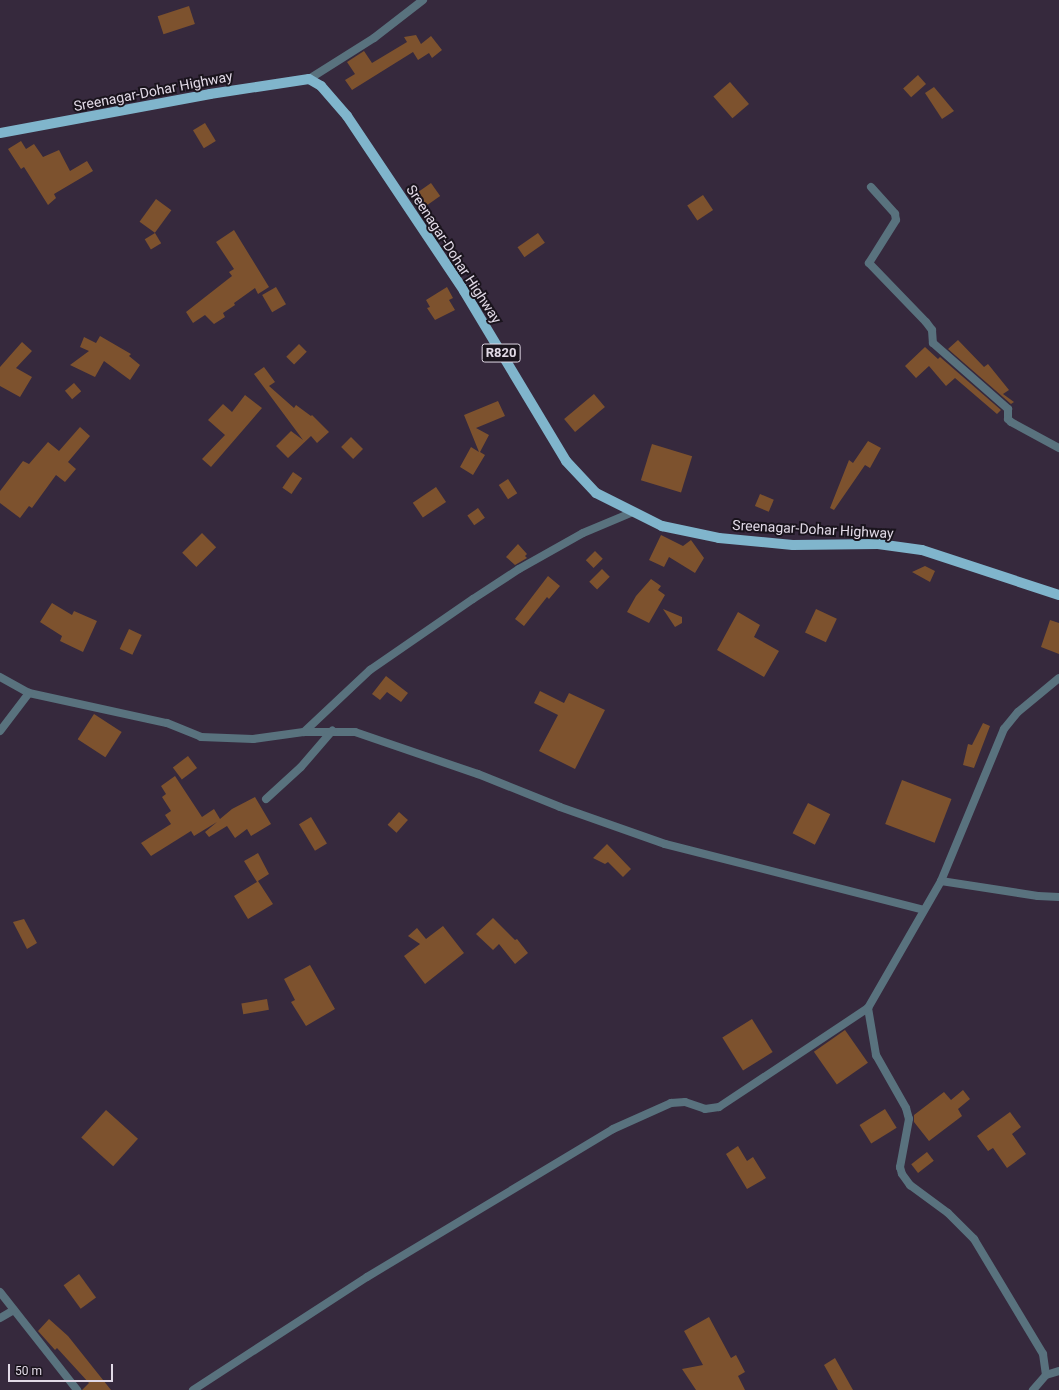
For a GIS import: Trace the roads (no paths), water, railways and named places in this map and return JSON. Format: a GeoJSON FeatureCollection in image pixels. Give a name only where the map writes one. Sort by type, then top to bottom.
{"type":"FeatureCollection","features":[{"type":"Feature","properties":{"kind":"main road","name":"Sreenagar-Dohar Highway"},"geometry":{"type":"LineString","coordinates":[[0,133],[210,94],[309,79],[321,86],[347,116],[464,291],[566,461],[596,494],[662,526],[719,538],[794,545],[878,544],[922,550],[1059,595]]}},
{"type":"Feature","properties":{"kind":"street"},"geometry":{"type":"LineString","coordinates":[[309,79],[374,38],[423,0]]}},
{"type":"Feature","properties":{"kind":"street"},"geometry":{"type":"LineString","coordinates":[[871,187],[895,214],[896,220],[869,263],[926,322],[932,330],[933,343],[1008,409],[1008,418],[1012,422],[1059,448]]}},
{"type":"Feature","properties":{"kind":"street"},"geometry":{"type":"LineString","coordinates":[[304,732],[370,670],[473,599],[519,570],[583,533],[633,512]]}},
{"type":"Feature","properties":{"kind":"street"},"geometry":{"type":"LineString","coordinates":[[0,677],[29,693],[167,723],[201,737],[252,739],[304,732],[356,732],[442,761],[560,807],[664,844],[924,910]]}},
{"type":"Feature","properties":{"kind":"street"},"geometry":{"type":"LineString","coordinates":[[193,1390],[366,1277],[613,1129],[671,1103],[685,1102],[705,1109],[719,1107],[868,1008],[941,881],[1004,729],[1018,712],[1059,678]]}},
{"type":"Feature","properties":{"kind":"street"},"geometry":{"type":"LineString","coordinates":[[0,731],[29,693]]}},
{"type":"Feature","properties":{"kind":"street"},"geometry":{"type":"LineString","coordinates":[[266,799],[301,767],[332,731]]}},
{"type":"Feature","properties":{"kind":"street"},"geometry":{"type":"LineString","coordinates":[[941,881],[1038,896],[1059,897]]}},
{"type":"Feature","properties":{"kind":"street"},"geometry":{"type":"LineString","coordinates":[[868,1008],[876,1055],[906,1108],[909,1119],[900,1167],[902,1174],[910,1185],[948,1213],[974,1239],[1043,1354],[1046,1375]]}},
{"type":"Feature","properties":{"kind":"street"},"geometry":{"type":"LineString","coordinates":[[0,1292],[77,1390]]}},
{"type":"Feature","properties":{"kind":"street"},"geometry":{"type":"LineString","coordinates":[[0,1318],[14,1310]]}},
{"type":"Feature","properties":{"kind":"street"},"geometry":{"type":"LineString","coordinates":[[1033,1390],[1046,1375],[1059,1371]]}}]}
